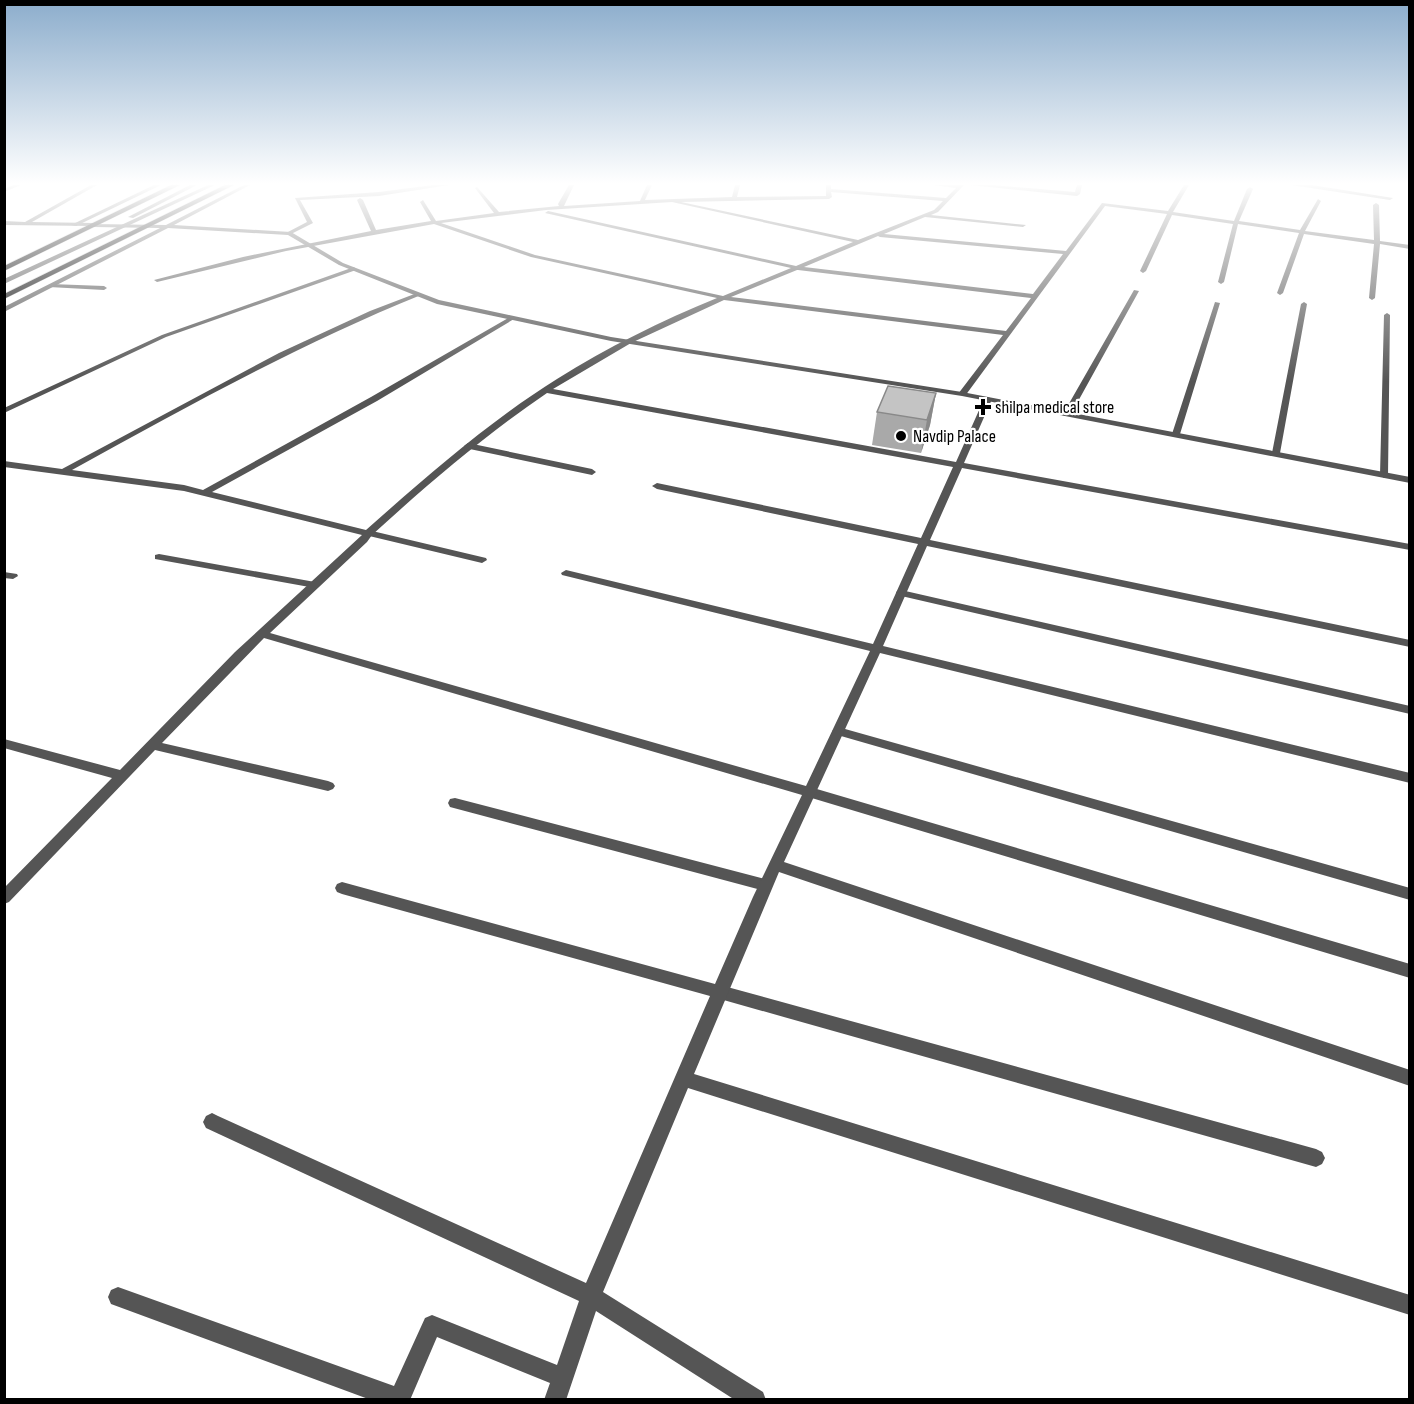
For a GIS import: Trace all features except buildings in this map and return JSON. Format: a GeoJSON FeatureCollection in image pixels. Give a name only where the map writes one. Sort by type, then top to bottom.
{"type":"FeatureCollection","features":[{"type":"Feature","properties":{"kind":"main road"},"geometry":{"type":"LineString","coordinates":[[4,268],[40,251]]}},
{"type":"Feature","properties":{"kind":"main road"},"geometry":{"type":"LineString","coordinates":[[4,297],[100,251]]}},
{"type":"Feature","properties":{"kind":"street"},"geometry":{"type":"LineString","coordinates":[[4,282],[70,251]]}},
{"type":"Feature","properties":{"kind":"street"},"geometry":{"type":"LineString","coordinates":[[4,310],[120,251]]}},
{"type":"Feature","properties":{"kind":"street"},"geometry":{"type":"LineString","coordinates":[[157,280],[225,262],[282,251]]}},
{"type":"Feature","properties":{"kind":"street"},"geometry":{"type":"LineString","coordinates":[[319,251],[354,269],[437,302],[512,318],[628,341],[962,394],[1410,480]]}},
{"type":"Feature","properties":{"kind":"street"},"geometry":{"type":"LineString","coordinates":[[516,251],[725,298],[1007,333]]}},
{"type":"Feature","properties":{"kind":"street"},"geometry":{"type":"LineString","coordinates":[[715,251],[798,268],[1034,296]]}},
{"type":"Feature","properties":{"kind":"street"},"geometry":{"type":"LineString","coordinates":[[4,898],[261,634],[364,540],[368,533],[468,446],[546,390],[628,341],[839,251]]}},
{"type":"Feature","properties":{"kind":"street"},"geometry":{"type":"LineString","coordinates":[[1042,251],[1066,253]]}},
{"type":"Feature","properties":{"kind":"street"},"geometry":{"type":"LineString","coordinates":[[962,394],[1068,251]]}},
{"type":"Feature","properties":{"kind":"street"},"geometry":{"type":"LineString","coordinates":[[1143,271],[1153,251]]}},
{"type":"Feature","properties":{"kind":"street"},"geometry":{"type":"LineString","coordinates":[[1221,282],[1229,251]]}},
{"type":"Feature","properties":{"kind":"street"},"geometry":{"type":"LineString","coordinates":[[1280,293],[1295,251]]}},
{"type":"Feature","properties":{"kind":"street"},"geometry":{"type":"LineString","coordinates":[[1372,298],[1376,251]]}},
{"type":"Feature","properties":{"kind":"street"},"geometry":{"type":"LineString","coordinates":[[4,411],[164,336],[354,269]]}},
{"type":"Feature","properties":{"kind":"street"},"geometry":{"type":"LineString","coordinates":[[51,286],[104,288]]}},
{"type":"Feature","properties":{"kind":"street"},"geometry":{"type":"LineString","coordinates":[[1066,414],[1136,291]]}},
{"type":"Feature","properties":{"kind":"street"},"geometry":{"type":"LineString","coordinates":[[63,472],[224,383],[369,313],[419,294]]}},
{"type":"Feature","properties":{"kind":"street"},"geometry":{"type":"LineString","coordinates":[[1176,434],[1217,303]]}},
{"type":"Feature","properties":{"kind":"street"},"geometry":{"type":"LineString","coordinates":[[1276,453],[1304,304]]}},
{"type":"Feature","properties":{"kind":"street"},"geometry":{"type":"LineString","coordinates":[[1384,475],[1387,315]]}},
{"type":"Feature","properties":{"kind":"street"},"geometry":{"type":"LineString","coordinates":[[204,493],[374,399],[512,318]]}},
{"type":"Feature","properties":{"kind":"street"},"geometry":{"type":"LineString","coordinates":[[546,390],[1410,547]]}},
{"type":"Feature","properties":{"kind":"street"},"geometry":{"type":"LineString","coordinates":[[555,1400],[591,1296],[765,885],[838,731],[988,399]]}},
{"type":"Feature","properties":{"kind":"street"},"geometry":{"type":"LineString","coordinates":[[468,446],[592,472]]}},
{"type":"Feature","properties":{"kind":"street"},"geometry":{"type":"LineString","coordinates":[[4,464],[184,488],[482,560]]}},
{"type":"Feature","properties":{"kind":"street"},"geometry":{"type":"LineString","coordinates":[[657,486],[1410,644]]}},
{"type":"Feature","properties":{"kind":"street"},"geometry":{"type":"LineString","coordinates":[[159,557],[315,585]]}},
{"type":"Feature","properties":{"kind":"street"},"geometry":{"type":"LineString","coordinates":[[566,573],[1410,778]]}},
{"type":"Feature","properties":{"kind":"street"},"geometry":{"type":"LineString","coordinates":[[901,592],[1410,710]]}},
{"type":"Feature","properties":{"kind":"street"},"geometry":{"type":"LineString","coordinates":[[261,634],[810,792],[1410,971]]}},
{"type":"Feature","properties":{"kind":"street"},"geometry":{"type":"LineString","coordinates":[[838,731],[1410,894]]}},
{"type":"Feature","properties":{"kind":"street"},"geometry":{"type":"LineString","coordinates":[[4,743],[124,776]]}},
{"type":"Feature","properties":{"kind":"street"},"geometry":{"type":"LineString","coordinates":[[153,745],[328,786]]}},
{"type":"Feature","properties":{"kind":"street"},"geometry":{"type":"LineString","coordinates":[[455,802],[765,885]]}},
{"type":"Feature","properties":{"kind":"street"},"geometry":{"type":"LineString","coordinates":[[775,865],[1410,1078]]}},
{"type":"Feature","properties":{"kind":"street"},"geometry":{"type":"LineString","coordinates":[[342,888],[1316,1158]]}},
{"type":"Feature","properties":{"kind":"street"},"geometry":{"type":"LineString","coordinates":[[684,1079],[1410,1305]]}},
{"type":"Feature","properties":{"kind":"street"},"geometry":{"type":"LineString","coordinates":[[212,1122],[591,1296],[755,1400]]}},
{"type":"Feature","properties":{"kind":"street"},"geometry":{"type":"LineString","coordinates":[[118,1297],[399,1398],[432,1325],[563,1378]]}},
{"type":"Feature","properties":{"kind":"place","name":"shilpa medical store"},"geometry":{"type":"Point","coordinates":[983,407]}},
{"type":"Feature","properties":{"kind":"place","name":"Navdip Palace"},"geometry":{"type":"Point","coordinates":[901,436]}}]}
